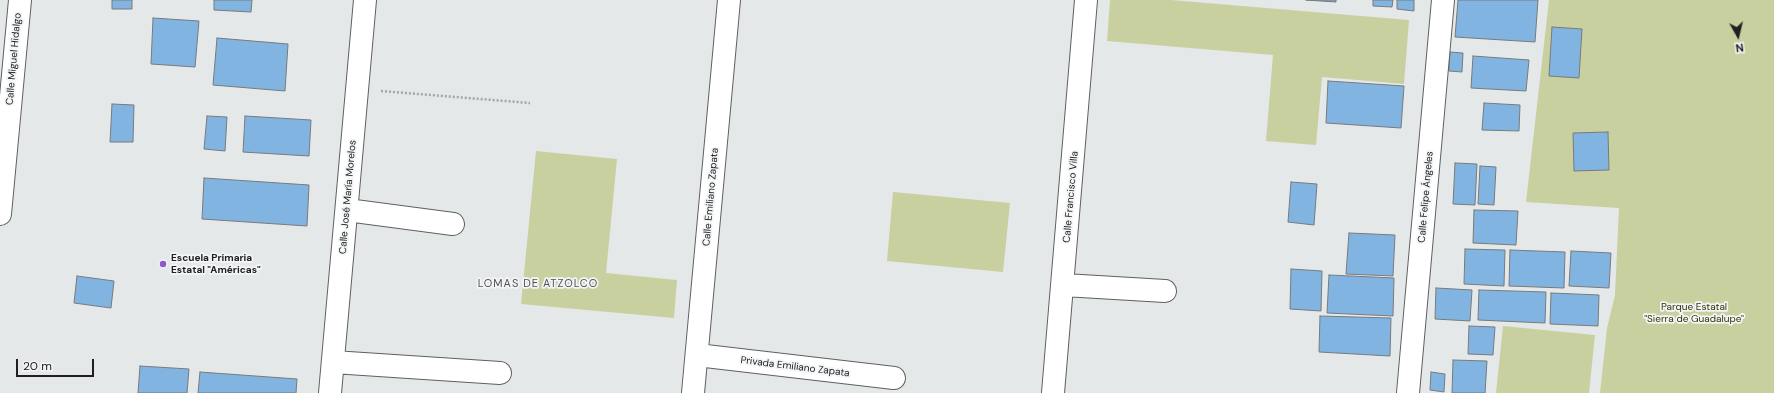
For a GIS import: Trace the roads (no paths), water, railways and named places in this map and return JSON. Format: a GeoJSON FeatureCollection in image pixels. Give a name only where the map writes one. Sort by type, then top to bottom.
{"type":"FeatureCollection","features":[{"type":"Feature","properties":{"kind":"street","name":"Calle Miguel Hidalgo"},"geometry":{"type":"LineString","coordinates":[[0,214],[20,0]]}},
{"type":"Feature","properties":{"kind":"street","name":"Calle José María Morelos"},"geometry":{"type":"LineString","coordinates":[[330,393],[365,0]]}},
{"type":"Feature","properties":{"kind":"street","name":"Calle Emiliano Zapata"},"geometry":{"type":"LineString","coordinates":[[693,393],[729,0]]}},
{"type":"Feature","properties":{"kind":"street","name":"Calle Francisco Villa"},"geometry":{"type":"LineString","coordinates":[[1054,393],[1064,285],[1086,0]]}},
{"type":"Feature","properties":{"kind":"street","name":"Calle Felipe Ángeles"},"geometry":{"type":"LineString","coordinates":[[1408,393],[1443,0]]}},
{"type":"Feature","properties":{"kind":"street"},"geometry":{"type":"LineString","coordinates":[[347,210],[453,224]]}},
{"type":"Feature","properties":{"kind":"street"},"geometry":{"type":"LineString","coordinates":[[1064,285],[1165,291]]}},
{"type":"Feature","properties":{"kind":"street","name":"Privada Emiliano Zapata"},"geometry":{"type":"LineString","coordinates":[[697,355],[894,378]]}},
{"type":"Feature","properties":{"kind":"street"},"geometry":{"type":"LineString","coordinates":[[333,362],[500,373]]}},
{"type":"Feature","properties":{"kind":"place","name":"Escuela Primaria Estatal \"Américas\""},"geometry":{"type":"Point","coordinates":[163,264]}},
{"type":"Feature","properties":{"kind":"district","name":"LOMAS DE ATZOLCO"},"geometry":{"type":"Point","coordinates":[538,284]}},
{"type":"Feature","properties":{"kind":"park label","name":"Parque Estatal \"Sierra de Guadalupe\""},"geometry":{"type":"Point","coordinates":[1694,312]}}]}
